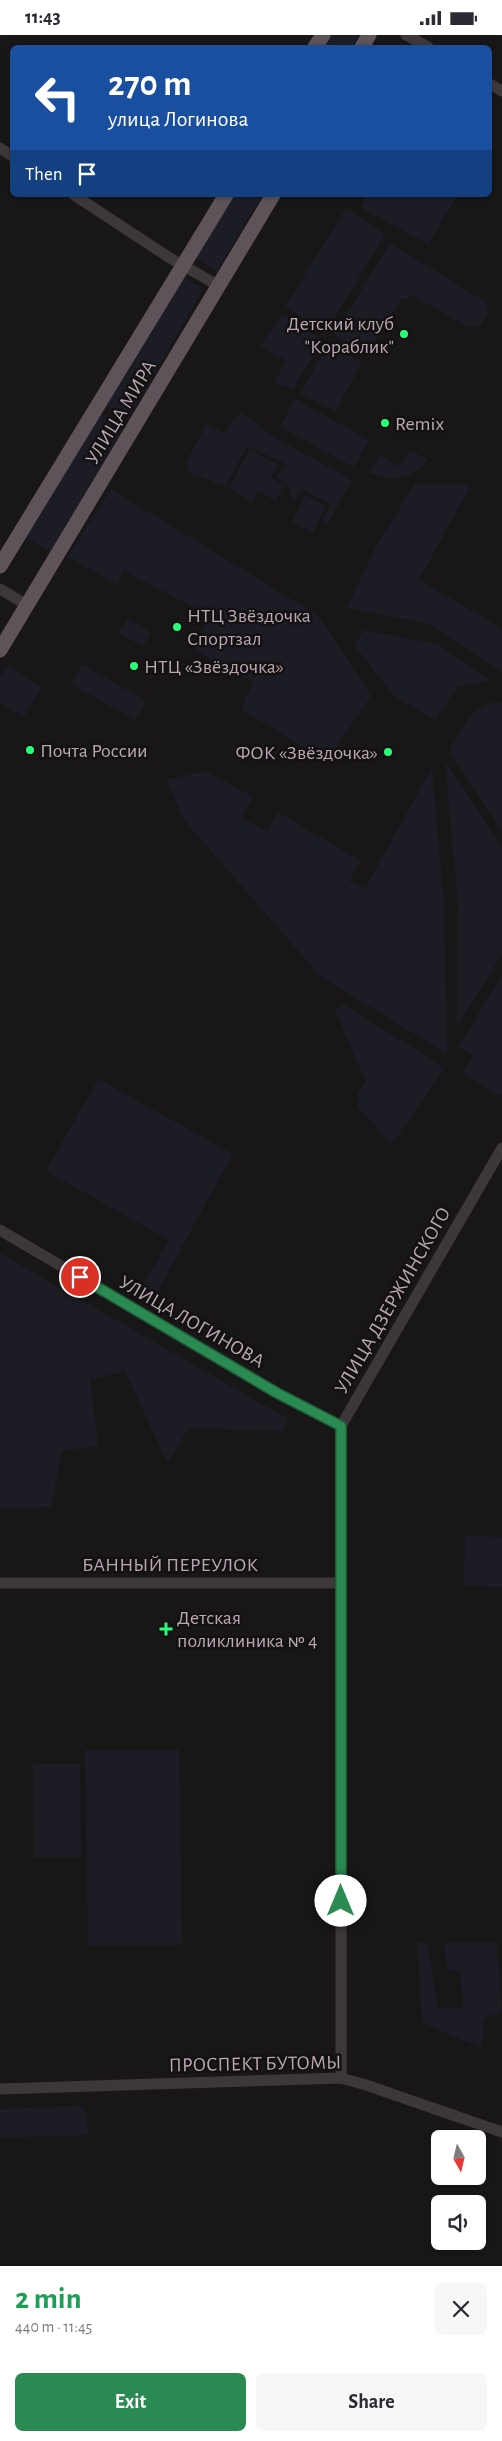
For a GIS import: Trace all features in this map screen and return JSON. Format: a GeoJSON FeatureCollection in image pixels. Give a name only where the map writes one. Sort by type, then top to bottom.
{"type":"FeatureCollection","features":[{"type":"Feature","properties":{"kind":"main road","name":"УЛИЦА МИРА"},"geometry":{"type":"LineString","coordinates":[[0,566],[225,197]]}},
{"type":"Feature","properties":{"kind":"main road","name":"УЛИЦА МИРА"},"geometry":{"type":"LineString","coordinates":[[0,650],[272,197]]}},
{"type":"Feature","properties":{"kind":"street"},"geometry":{"type":"LineString","coordinates":[[406,35],[424,45]]}},
{"type":"Feature","properties":{"kind":"street"},"geometry":{"type":"LineString","coordinates":[[77,197],[219,286]]}},
{"type":"Feature","properties":{"kind":"street"},"geometry":{"type":"LineString","coordinates":[[0,589],[27,605]]}},
{"type":"Feature","properties":{"kind":"street","name":"УЛИЦА ДЗЕРЖИНСКОГО"},"geometry":{"type":"LineString","coordinates":[[341,2078],[341,1426],[502,1148]]}},
{"type":"Feature","properties":{"kind":"street","name":"УЛИЦА ЛОГИНОВА"},"geometry":{"type":"LineString","coordinates":[[0,1230],[277,1393],[341,1426]]}},
{"type":"Feature","properties":{"kind":"street","name":"БАННЫЙ ПЕРЕУЛОК"},"geometry":{"type":"LineString","coordinates":[[0,1583],[341,1583]]}},
{"type":"Feature","properties":{"kind":"street","name":"ПРОСПЕКТ БУТОМЫ"},"geometry":{"type":"LineString","coordinates":[[0,2089],[341,2078],[502,2132]]}},
{"type":"Feature","properties":{"kind":"shaded area"},"geometry":{"type":"Polygon","coordinates":[[[330,35],[359,35],[353,45],[324,45],[330,35]]]}},
{"type":"Feature","properties":{"kind":"shaded area"},"geometry":{"type":"Polygon","coordinates":[[[233,197],[261,197],[217,271],[196,258],[233,197]]]}},
{"type":"Feature","properties":{"kind":"shaded area"},"geometry":{"type":"Polygon","coordinates":[[[364,197],[457,197],[428,244],[361,208],[364,197]]]}},
{"type":"Feature","properties":{"kind":"shaded area"},"geometry":{"type":"Polygon","coordinates":[[[346,208],[385,234],[327,331],[285,307],[346,208]]]}},
{"type":"Feature","properties":{"kind":"shaded area"},"geometry":{"type":"Polygon","coordinates":[[[390,243],[486,302],[488,314],[480,326],[468,327],[414,296],[400,300],[367,355],[334,335],[390,243]]]}},
{"type":"Feature","properties":{"kind":"shaded area"},"geometry":{"type":"Polygon","coordinates":[[[178,274],[203,289],[129,418],[103,403],[178,274]]]}},
{"type":"Feature","properties":{"kind":"shaded area"},"geometry":{"type":"Polygon","coordinates":[[[282,314],[323,339],[293,389],[275,383],[285,360],[260,346],[282,314]]]}},
{"type":"Feature","properties":{"kind":"shaded area"},"geometry":{"type":"Polygon","coordinates":[[[329,343],[362,363],[335,411],[300,394],[329,343]]]}},
{"type":"Feature","properties":{"kind":"shaded area"},"geometry":{"type":"Polygon","coordinates":[[[295,399],[369,440],[354,467],[280,427],[295,399]]]}},
{"type":"Feature","properties":{"kind":"shaded area"},"geometry":{"type":"Polygon","coordinates":[[[95,411],[123,428],[50,551],[23,536],[95,411]]]}},
{"type":"Feature","properties":{"kind":"shaded area"},"geometry":{"type":"Polygon","coordinates":[[[240,412],[276,438],[352,480],[327,525],[322,522],[331,504],[302,490],[293,502],[288,484],[276,477],[286,464],[247,446],[225,487],[189,472],[186,462],[207,424],[225,433],[240,412]]]}},
{"type":"Feature","properties":{"kind":"shaded area"},"geometry":{"type":"Polygon","coordinates":[[[250,449],[278,464],[271,478],[284,485],[276,501],[258,491],[252,502],[229,489],[250,449]]]}},
{"type":"Feature","properties":{"kind":"shaded area"},"geometry":{"type":"Polygon","coordinates":[[[410,450],[428,460],[408,476],[393,478],[368,472],[380,455],[398,467],[410,450]]]}},
{"type":"Feature","properties":{"kind":"shaded area"},"geometry":{"type":"Polygon","coordinates":[[[415,484],[471,485],[419,580],[502,628],[502,672],[430,624],[347,608],[377,544],[415,484]]]}},
{"type":"Feature","properties":{"kind":"shaded area"},"geometry":{"type":"Polygon","coordinates":[[[111,489],[319,616],[371,696],[327,761],[241,709],[253,682],[193,649],[211,616],[124,571],[117,584],[67,557],[111,489]]]}},
{"type":"Feature","properties":{"kind":"shaded area"},"geometry":{"type":"Polygon","coordinates":[[[305,495],[326,506],[313,533],[292,522],[305,495]]]}},
{"type":"Feature","properties":{"kind":"shaded area"},"geometry":{"type":"Polygon","coordinates":[[[128,619],[151,633],[143,647],[119,633],[128,619]]]}},
{"type":"Feature","properties":{"kind":"shaded area"},"geometry":{"type":"Polygon","coordinates":[[[364,630],[437,644],[492,681],[457,687],[435,720],[394,696],[354,645],[364,630]]]}},
{"type":"Feature","properties":{"kind":"shaded area"},"geometry":{"type":"Polygon","coordinates":[[[82,664],[146,701],[135,720],[71,684],[82,664]]]}},
{"type":"Feature","properties":{"kind":"shaded area"},"geometry":{"type":"Polygon","coordinates":[[[7,666],[42,687],[24,717],[0,703],[0,677],[7,666]]]}},
{"type":"Feature","properties":{"kind":"shaded area"},"geometry":{"type":"Polygon","coordinates":[[[490,703],[502,703],[502,831],[449,750],[473,712],[490,703]]]}},
{"type":"Feature","properties":{"kind":"shaded area"},"geometry":{"type":"Polygon","coordinates":[[[445,761],[502,847],[502,954],[457,1027],[458,905],[445,761]]]}},
{"type":"Feature","properties":{"kind":"shaded area"},"geometry":{"type":"Polygon","coordinates":[[[432,767],[444,906],[447,1054],[320,976],[185,821],[166,780],[206,771],[253,797],[242,818],[267,831],[278,812],[361,861],[349,881],[365,889],[432,767]]]}},
{"type":"Feature","properties":{"kind":"shaded area"},"geometry":{"type":"Polygon","coordinates":[[[502,974],[501,1096],[462,1074],[473,1055],[459,1047],[502,974]]]}},
{"type":"Feature","properties":{"kind":"shaded area"},"geometry":{"type":"Polygon","coordinates":[[[343,1004],[445,1068],[392,1144],[358,1107],[358,1093],[366,1082],[335,1011],[343,1004]]]}},
{"type":"Feature","properties":{"kind":"shaded area"},"geometry":{"type":"Polygon","coordinates":[[[98,1079],[233,1154],[156,1294],[142,1287],[169,1240],[46,1171],[98,1079]]]}},
{"type":"Feature","properties":{"kind":"shaded area"},"geometry":{"type":"Polygon","coordinates":[[[0,1253],[288,1419],[282,1431],[189,1428],[167,1463],[125,1371],[90,1380],[98,1446],[62,1451],[51,1507],[0,1508],[0,1253]]]}},
{"type":"Feature","properties":{"kind":"shaded area"},"geometry":{"type":"Polygon","coordinates":[[[465,1536],[502,1537],[502,1587],[464,1586],[465,1536]]]}},
{"type":"Feature","properties":{"kind":"shaded area"},"geometry":{"type":"Polygon","coordinates":[[[85,1750],[179,1750],[182,1945],[88,1946],[85,1750]]]}},
{"type":"Feature","properties":{"kind":"shaded area"},"geometry":{"type":"Polygon","coordinates":[[[33,1764],[80,1764],[81,1857],[34,1858],[33,1764]]]}},
{"type":"Feature","properties":{"kind":"shaded area"},"geometry":{"type":"Polygon","coordinates":[[[417,1941],[427,1943],[438,2008],[463,2008],[460,1971],[446,1970],[445,1943],[497,1943],[502,2012],[484,2018],[482,2048],[422,2023],[417,1941]]]}},
{"type":"Feature","properties":{"kind":"shaded area"},"geometry":{"type":"Polygon","coordinates":[[[82,2106],[87,2117],[88,2135],[0,2138],[0,2109],[82,2106]]]}},
{"type":"Feature","properties":{"kind":"place","name":"Детский клуб \"Кораблик\""},"geometry":{"type":"Point","coordinates":[404,334]}},
{"type":"Feature","properties":{"kind":"place","name":"Remix"},"geometry":{"type":"Point","coordinates":[385,423]}},
{"type":"Feature","properties":{"kind":"place","name":"НТЦ Звёздочка Спортзал"},"geometry":{"type":"Point","coordinates":[177,627]}},
{"type":"Feature","properties":{"kind":"place","name":"НТЦ «Звёздочка»"},"geometry":{"type":"Point","coordinates":[134,666]}},
{"type":"Feature","properties":{"kind":"place","name":"Почта России"},"geometry":{"type":"Point","coordinates":[30,750]}},
{"type":"Feature","properties":{"kind":"place","name":"ФОК «Звёздочка»"},"geometry":{"type":"Point","coordinates":[388,752]}},
{"type":"Feature","properties":{"kind":"place","name":"Детская поликлиника № 4"},"geometry":{"type":"Point","coordinates":[166,1629]}},
{"type":"Feature","properties":{"kind":"route"},"geometry":{"type":"LineString","coordinates":[[80,1277],[277,1393],[341,1426],[341,1901]]}}]}
